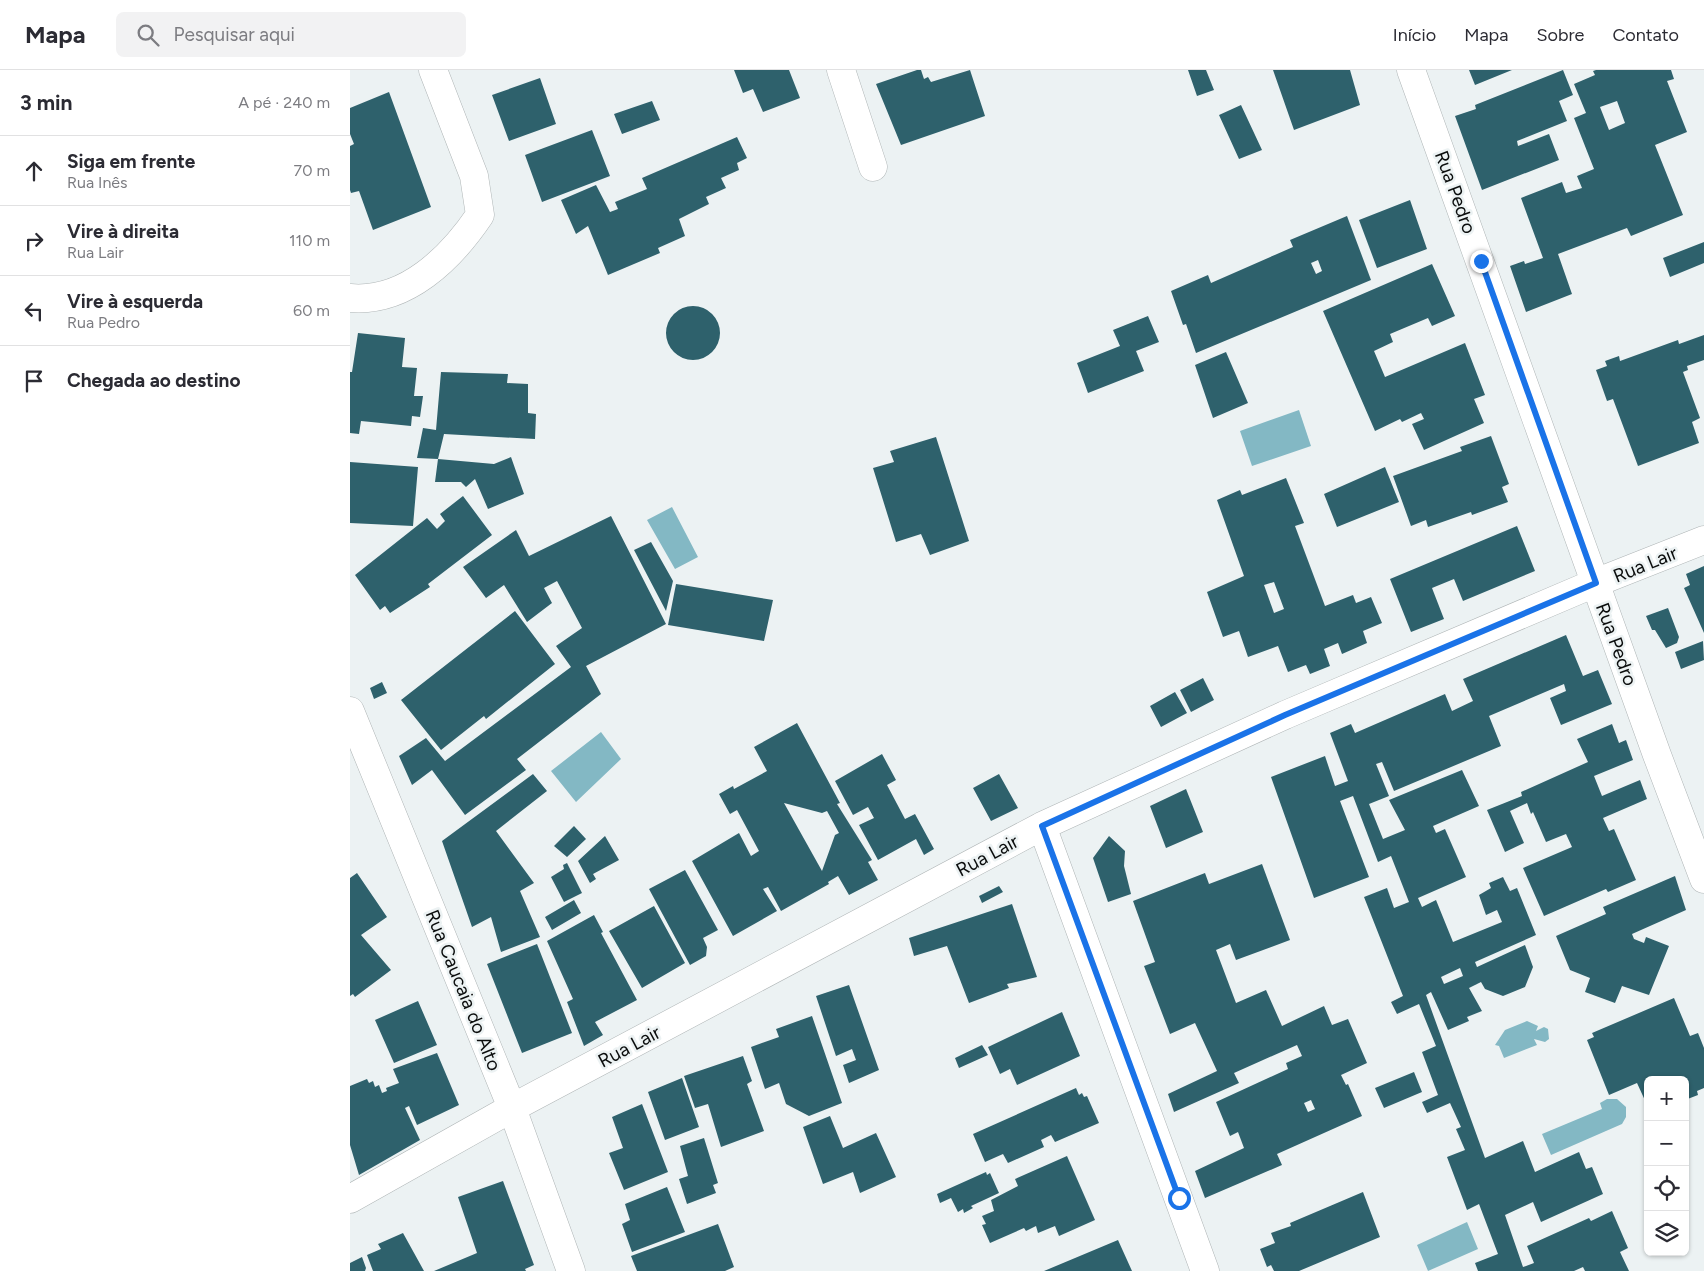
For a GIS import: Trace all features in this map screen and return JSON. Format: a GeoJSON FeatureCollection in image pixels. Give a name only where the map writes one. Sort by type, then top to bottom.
{"type":"FeatureCollection","features":[{"type":"Feature","properties":{"kind":"street"},"geometry":{"type":"LineString","coordinates":[[350,298],[360,299],[393,291],[423,277],[451,252],[480,215],[474,176],[434,70]]}},
{"type":"Feature","properties":{"kind":"street"},"geometry":{"type":"LineString","coordinates":[[841,70],[873,167]]}},
{"type":"Feature","properties":{"kind":"street","name":"Rua Pedro"},"geometry":{"type":"LineString","coordinates":[[1411,70],[1704,879]]}},
{"type":"Feature","properties":{"kind":"street","name":"Rua Lair"},"geometry":{"type":"LineString","coordinates":[[350,1199],[512,1108],[1042,826],[1285,715],[1596,583],[1704,540]]}},
{"type":"Feature","properties":{"kind":"street","name":"Rua Caucaia do Alto"},"geometry":{"type":"LineString","coordinates":[[350,711],[512,1108],[571,1271]]}},
{"type":"Feature","properties":{"kind":"street"},"geometry":{"type":"LineString","coordinates":[[1042,826],[1205,1271]]}},
{"type":"Feature","properties":{"kind":"water"},"geometry":{"type":"Polygon","coordinates":[[[1299,410],[1311,446],[1252,466],[1240,431],[1299,410]]]}},
{"type":"Feature","properties":{"kind":"water"},"geometry":{"type":"Polygon","coordinates":[[[672,507],[698,557],[675,569],[647,520],[672,507]]]}},
{"type":"Feature","properties":{"kind":"water"},"geometry":{"type":"Polygon","coordinates":[[[601,732],[621,759],[576,802],[551,771],[601,732]]]}},
{"type":"Feature","properties":{"kind":"water"},"geometry":{"type":"Polygon","coordinates":[[[1527,1021],[1538,1026],[1536,1031],[1544,1027],[1548,1029],[1549,1039],[1545,1042],[1534,1039],[1537,1045],[1504,1058],[1499,1046],[1495,1045],[1505,1030],[1527,1021]]]}},
{"type":"Feature","properties":{"kind":"water"},"geometry":{"type":"Polygon","coordinates":[[[1607,1099],[1617,1099],[1626,1107],[1626,1117],[1622,1124],[1551,1155],[1542,1134],[1602,1109],[1600,1103],[1607,1099]]]}},
{"type":"Feature","properties":{"kind":"water"},"geometry":{"type":"Polygon","coordinates":[[[1467,1222],[1478,1249],[1428,1271],[1417,1245],[1467,1222]]]}},
{"type":"Feature","properties":{"kind":"building"},"geometry":{"type":"Polygon","coordinates":[[[734,70],[789,70],[800,98],[763,112],[753,89],[743,93],[734,70]]]}},
{"type":"Feature","properties":{"kind":"building"},"geometry":{"type":"Polygon","coordinates":[[[921,70],[924,79],[928,77],[931,82],[970,70],[985,116],[901,145],[876,84],[921,70]]]}},
{"type":"Feature","properties":{"kind":"building"},"geometry":{"type":"Polygon","coordinates":[[[1188,70],[1206,70],[1214,90],[1197,96],[1188,70]]]}},
{"type":"Feature","properties":{"kind":"building"},"geometry":{"type":"Polygon","coordinates":[[[1273,70],[1350,70],[1360,105],[1294,130],[1273,70]]]}},
{"type":"Feature","properties":{"kind":"building"},"geometry":{"type":"Polygon","coordinates":[[[1469,70],[1512,70],[1475,85],[1469,70]]]}},
{"type":"Feature","properties":{"kind":"building"},"geometry":{"type":"Polygon","coordinates":[[[1563,70],[1573,95],[1559,101],[1567,121],[1517,141],[1518,146],[1549,134],[1559,160],[1482,190],[1455,116],[1476,109],[1475,105],[1563,70]]]}},
{"type":"Feature","properties":{"kind":"building"},"geometry":{"type":"Polygon","coordinates":[[[1671,70],[1674,79],[1667,81],[1687,132],[1655,145],[1683,215],[1631,236],[1627,228],[1558,254],[1572,294],[1526,312],[1510,266],[1524,261],[1525,264],[1543,258],[1521,198],[1562,182],[1566,193],[1582,188],[1577,176],[1594,169],[1574,118],[1586,113],[1574,84],[1595,75],[1593,71],[1671,70]],[[1617,101],[1600,107],[1609,130],[1625,123],[1617,101]]]}},
{"type":"Feature","properties":{"kind":"building"},"geometry":{"type":"Polygon","coordinates":[[[540,78],[556,124],[509,141],[492,95],[540,78]]]}},
{"type":"Feature","properties":{"kind":"building"},"geometry":{"type":"Polygon","coordinates":[[[389,92],[431,207],[373,230],[359,191],[351,193],[350,190],[350,146],[354,144],[350,134],[350,108],[389,92]]]}},
{"type":"Feature","properties":{"kind":"building"},"geometry":{"type":"Polygon","coordinates":[[[652,101],[660,120],[622,134],[614,114],[652,101]]]}},
{"type":"Feature","properties":{"kind":"building"},"geometry":{"type":"Polygon","coordinates":[[[1241,105],[1262,150],[1239,159],[1219,115],[1241,105]]]}},
{"type":"Feature","properties":{"kind":"building"},"geometry":{"type":"Polygon","coordinates":[[[592,130],[610,176],[542,202],[525,155],[592,130]]]}},
{"type":"Feature","properties":{"kind":"building"},"geometry":{"type":"Polygon","coordinates":[[[737,137],[747,158],[737,163],[739,170],[721,178],[726,188],[706,197],[709,204],[679,219],[685,236],[658,248],[660,253],[608,275],[588,226],[576,234],[561,200],[596,185],[610,212],[618,209],[615,202],[647,189],[642,178],[737,137]]]}},
{"type":"Feature","properties":{"kind":"building"},"geometry":{"type":"Polygon","coordinates":[[[1410,200],[1427,249],[1377,268],[1359,220],[1410,200]]]}},
{"type":"Feature","properties":{"kind":"building"},"geometry":{"type":"Polygon","coordinates":[[[1347,216],[1371,280],[1196,353],[1186,324],[1183,325],[1171,291],[1208,275],[1211,283],[1293,247],[1290,240],[1347,216]],[[1318,260],[1311,263],[1316,274],[1322,271],[1318,260]]]}},
{"type":"Feature","properties":{"kind":"building"},"geometry":{"type":"Polygon","coordinates":[[[1704,242],[1704,263],[1670,277],[1663,258],[1704,242]]]}},
{"type":"Feature","properties":{"kind":"building"},"geometry":{"type":"Polygon","coordinates":[[[1432,264],[1455,316],[1432,326],[1428,318],[1390,334],[1393,342],[1374,351],[1385,377],[1465,343],[1485,395],[1474,399],[1484,423],[1424,450],[1412,424],[1424,419],[1421,413],[1402,422],[1400,419],[1375,431],[1323,311],[1432,264]]]}},
{"type":"Feature","properties":{"kind":"building"},"geometry":{"type":"Polygon","coordinates":[[[693,306],[703,308],[712,314],[718,323],[720,333],[718,343],[712,352],[703,358],[693,360],[683,358],[674,352],[668,343],[666,333],[668,323],[674,314],[683,308],[693,306]]]}},
{"type":"Feature","properties":{"kind":"building"},"geometry":{"type":"Polygon","coordinates":[[[1148,316],[1159,342],[1136,351],[1144,371],[1088,393],[1077,363],[1120,346],[1113,330],[1148,316]]]}},
{"type":"Feature","properties":{"kind":"building"},"geometry":{"type":"Polygon","coordinates":[[[358,333],[405,338],[402,367],[417,368],[414,396],[423,396],[420,417],[412,416],[411,426],[361,421],[359,434],[350,433],[350,372],[352,372],[358,333]]]}},
{"type":"Feature","properties":{"kind":"building"},"geometry":{"type":"Polygon","coordinates":[[[1704,335],[1704,360],[1687,366],[1688,370],[1683,372],[1700,418],[1692,422],[1699,443],[1638,466],[1613,399],[1607,401],[1596,370],[1607,366],[1605,361],[1619,356],[1620,361],[1678,340],[1679,344],[1704,335]]]}},
{"type":"Feature","properties":{"kind":"building"},"geometry":{"type":"Polygon","coordinates":[[[1226,352],[1248,403],[1213,418],[1195,365],[1226,352]]]}},
{"type":"Feature","properties":{"kind":"building"},"geometry":{"type":"Polygon","coordinates":[[[441,372],[508,374],[507,383],[528,384],[528,413],[536,414],[535,439],[444,434],[438,459],[417,458],[423,428],[436,430],[441,372]]]}},
{"type":"Feature","properties":{"kind":"building"},"geometry":{"type":"Polygon","coordinates":[[[1491,436],[1509,484],[1502,487],[1508,502],[1472,515],[1471,512],[1428,527],[1426,520],[1411,526],[1393,476],[1462,451],[1460,447],[1491,436]]]}},
{"type":"Feature","properties":{"kind":"building"},"geometry":{"type":"Polygon","coordinates":[[[936,437],[969,541],[930,555],[921,534],[896,542],[873,468],[894,462],[890,451],[936,437]]]}},
{"type":"Feature","properties":{"kind":"building"},"geometry":{"type":"Polygon","coordinates":[[[511,457],[524,494],[488,509],[475,479],[466,487],[461,482],[435,482],[438,459],[494,464],[511,457]]]}},
{"type":"Feature","properties":{"kind":"building"},"geometry":{"type":"Polygon","coordinates":[[[350,462],[418,467],[413,526],[350,523],[350,462]]]}},
{"type":"Feature","properties":{"kind":"building"},"geometry":{"type":"Polygon","coordinates":[[[1385,467],[1399,502],[1337,527],[1324,494],[1385,467]]]}},
{"type":"Feature","properties":{"kind":"building"},"geometry":{"type":"Polygon","coordinates":[[[1286,478],[1304,523],[1295,526],[1325,606],[1353,595],[1356,603],[1371,597],[1382,623],[1363,631],[1367,643],[1342,654],[1338,643],[1324,649],[1330,666],[1310,674],[1306,665],[1288,672],[1278,646],[1248,657],[1239,631],[1223,637],[1207,592],[1244,576],[1217,500],[1240,490],[1242,495],[1286,478]],[[1274,582],[1264,585],[1274,613],[1284,609],[1274,582]]]}},
{"type":"Feature","properties":{"kind":"building"},"geometry":{"type":"Polygon","coordinates":[[[463,496],[492,535],[428,584],[430,587],[390,613],[385,606],[380,610],[355,575],[427,518],[437,529],[445,521],[440,514],[463,496]]]}},
{"type":"Feature","properties":{"kind":"building"},"geometry":{"type":"Polygon","coordinates":[[[611,516],[666,624],[586,666],[601,694],[517,759],[526,770],[465,815],[432,770],[412,785],[399,756],[426,738],[445,761],[571,667],[556,646],[582,628],[557,581],[544,588],[552,603],[527,622],[504,585],[486,598],[463,567],[516,530],[529,556],[611,516]]]}},
{"type":"Feature","properties":{"kind":"building"},"geometry":{"type":"Polygon","coordinates":[[[1517,526],[1535,571],[1463,601],[1454,579],[1432,588],[1444,619],[1411,632],[1390,579],[1517,526]]]}},
{"type":"Feature","properties":{"kind":"building"},"geometry":{"type":"Polygon","coordinates":[[[651,542],[673,581],[666,611],[634,550],[651,542]]]}},
{"type":"Feature","properties":{"kind":"building"},"geometry":{"type":"Polygon","coordinates":[[[1704,566],[1704,633],[1684,588],[1690,585],[1686,574],[1704,566]]]}},
{"type":"Feature","properties":{"kind":"building"},"geometry":{"type":"Polygon","coordinates":[[[676,584],[773,600],[764,641],[668,625],[676,584]]]}},
{"type":"Feature","properties":{"kind":"building"},"geometry":{"type":"Polygon","coordinates":[[[1668,608],[1679,637],[1677,643],[1666,648],[1655,630],[1652,630],[1646,616],[1668,608]]]}},
{"type":"Feature","properties":{"kind":"building"},"geometry":{"type":"Polygon","coordinates":[[[515,611],[555,664],[486,719],[484,716],[441,750],[401,700],[515,611]]]}},
{"type":"Feature","properties":{"kind":"building"},"geometry":{"type":"Polygon","coordinates":[[[1566,635],[1583,676],[1598,670],[1612,704],[1561,725],[1550,698],[1566,691],[1564,684],[1489,716],[1501,746],[1394,791],[1382,762],[1376,764],[1389,796],[1369,804],[1383,839],[1405,830],[1389,800],[1462,770],[1479,806],[1433,826],[1436,833],[1445,829],[1466,877],[1418,898],[1422,907],[1436,900],[1453,942],[1502,922],[1497,910],[1486,915],[1479,895],[1491,888],[1489,883],[1503,877],[1510,891],[1517,888],[1536,935],[1475,962],[1477,967],[1525,945],[1533,967],[1525,987],[1503,996],[1485,989],[1481,982],[1469,988],[1482,1011],[1467,1017],[1469,1021],[1448,1030],[1431,992],[1426,995],[1485,1158],[1523,1141],[1535,1172],[1579,1152],[1586,1169],[1592,1167],[1603,1194],[1541,1222],[1533,1202],[1505,1215],[1523,1267],[1534,1263],[1527,1246],[1589,1218],[1591,1221],[1612,1211],[1628,1248],[1620,1252],[1629,1271],[1585,1271],[1583,1267],[1574,1271],[1478,1271],[1475,1263],[1498,1254],[1479,1204],[1467,1210],[1447,1157],[1465,1150],[1456,1129],[1461,1127],[1450,1103],[1427,1113],[1422,1102],[1438,1095],[1422,1052],[1436,1046],[1419,1004],[1397,1014],[1391,1002],[1403,996],[1364,897],[1387,888],[1394,908],[1409,902],[1391,856],[1378,862],[1353,796],[1340,801],[1369,877],[1314,898],[1271,777],[1325,756],[1335,786],[1348,781],[1330,733],[1351,724],[1355,733],[1445,694],[1452,711],[1473,701],[1463,679],[1566,635]],[[1460,968],[1441,977],[1444,984],[1463,976],[1460,968]]]}},
{"type":"Feature","properties":{"kind":"building"},"geometry":{"type":"Polygon","coordinates":[[[1703,641],[1704,660],[1681,669],[1675,652],[1703,641]]]}},
{"type":"Feature","properties":{"kind":"building"},"geometry":{"type":"Polygon","coordinates":[[[1203,678],[1214,700],[1191,712],[1180,690],[1203,678]]]}},
{"type":"Feature","properties":{"kind":"building"},"geometry":{"type":"Polygon","coordinates":[[[382,682],[387,693],[374,699],[370,688],[382,682]]]}},
{"type":"Feature","properties":{"kind":"building"},"geometry":{"type":"Polygon","coordinates":[[[1175,692],[1187,713],[1161,727],[1150,706],[1175,692]]]}},
{"type":"Feature","properties":{"kind":"building"},"geometry":{"type":"Polygon","coordinates":[[[797,723],[840,803],[837,804],[872,860],[868,862],[878,880],[849,895],[838,876],[828,882],[829,884],[781,911],[768,887],[763,889],[777,911],[733,936],[692,861],[739,833],[751,856],[759,851],[737,810],[730,814],[719,794],[733,786],[734,789],[767,771],[754,747],[797,723]],[[784,803],[822,871],[835,835],[839,833],[827,811],[822,813],[784,803]]]}},
{"type":"Feature","properties":{"kind":"building"},"geometry":{"type":"Polygon","coordinates":[[[1612,724],[1619,743],[1626,740],[1633,760],[1594,776],[1602,796],[1640,780],[1647,799],[1603,818],[1609,831],[1614,829],[1636,880],[1608,892],[1606,889],[1544,916],[1523,868],[1572,847],[1566,834],[1546,842],[1527,803],[1510,811],[1524,843],[1505,852],[1487,810],[1522,796],[1521,792],[1588,762],[1577,739],[1612,724]]]}},
{"type":"Feature","properties":{"kind":"building"},"geometry":{"type":"Polygon","coordinates":[[[882,754],[896,780],[887,785],[905,819],[915,814],[934,849],[924,855],[916,839],[878,860],[859,825],[874,818],[868,807],[853,815],[835,781],[882,754]]]}},
{"type":"Feature","properties":{"kind":"building"},"geometry":{"type":"Polygon","coordinates":[[[533,774],[547,791],[496,831],[534,883],[520,891],[540,937],[501,952],[491,917],[472,927],[442,841],[533,774]]]}},
{"type":"Feature","properties":{"kind":"building"},"geometry":{"type":"Polygon","coordinates":[[[999,774],[1018,808],[991,821],[973,788],[999,774]]]}},
{"type":"Feature","properties":{"kind":"building"},"geometry":{"type":"Polygon","coordinates":[[[1186,789],[1203,832],[1166,848],[1150,806],[1186,789]]]}},
{"type":"Feature","properties":{"kind":"building"},"geometry":{"type":"Polygon","coordinates":[[[574,826],[586,839],[567,857],[554,846],[574,826]]]}},
{"type":"Feature","properties":{"kind":"building"},"geometry":{"type":"Polygon","coordinates":[[[605,836],[619,860],[593,874],[596,879],[590,883],[578,861],[605,836]]]}},
{"type":"Feature","properties":{"kind":"building"},"geometry":{"type":"Polygon","coordinates":[[[1109,836],[1125,851],[1124,866],[1131,894],[1108,902],[1093,858],[1109,836]]]}},
{"type":"Feature","properties":{"kind":"building"},"geometry":{"type":"Polygon","coordinates":[[[567,863],[582,893],[564,902],[551,877],[564,869],[563,865],[567,863]]]}},
{"type":"Feature","properties":{"kind":"building"},"geometry":{"type":"Polygon","coordinates":[[[1262,864],[1290,940],[1236,960],[1230,944],[1216,950],[1236,1003],[1266,990],[1282,1026],[1324,1006],[1332,1025],[1348,1019],[1367,1063],[1341,1075],[1346,1085],[1348,1084],[1362,1116],[1277,1154],[1282,1165],[1205,1198],[1195,1171],[1244,1148],[1238,1132],[1230,1136],[1216,1102],[1288,1069],[1286,1063],[1302,1056],[1297,1045],[1234,1073],[1239,1083],[1174,1112],[1168,1094],[1217,1071],[1195,1023],[1170,1034],[1144,966],[1155,962],[1133,901],[1205,873],[1209,884],[1262,864]],[[1311,1100],[1304,1103],[1308,1112],[1315,1109],[1311,1100]]]}},
{"type":"Feature","properties":{"kind":"building"},"geometry":{"type":"Polygon","coordinates":[[[685,870],[718,930],[703,938],[707,947],[706,956],[690,965],[649,889],[685,870]]]}},
{"type":"Feature","properties":{"kind":"building"},"geometry":{"type":"Polygon","coordinates":[[[357,873],[387,917],[361,935],[391,970],[355,997],[353,994],[350,996],[350,878],[357,873]]]}},
{"type":"Feature","properties":{"kind":"building"},"geometry":{"type":"Polygon","coordinates":[[[1675,876],[1686,910],[1632,934],[1634,939],[1644,943],[1646,937],[1669,946],[1649,995],[1622,986],[1615,1003],[1585,992],[1590,978],[1570,970],[1556,936],[1606,914],[1603,907],[1675,876]]]}},
{"type":"Feature","properties":{"kind":"building"},"geometry":{"type":"Polygon","coordinates":[[[999,886],[1003,892],[982,903],[979,896],[999,886]]]}},
{"type":"Feature","properties":{"kind":"building"},"geometry":{"type":"Polygon","coordinates":[[[574,900],[581,913],[552,930],[545,917],[574,900]]]}},
{"type":"Feature","properties":{"kind":"building"},"geometry":{"type":"Polygon","coordinates":[[[1012,904],[1037,977],[1007,984],[1009,988],[969,1003],[947,946],[914,956],[909,938],[1012,904]]]}},
{"type":"Feature","properties":{"kind":"building"},"geometry":{"type":"Polygon","coordinates":[[[654,906],[685,963],[642,988],[609,931],[654,906]]]}},
{"type":"Feature","properties":{"kind":"building"},"geometry":{"type":"Polygon","coordinates":[[[594,915],[603,932],[601,933],[637,1000],[595,1022],[603,1035],[584,1046],[567,1002],[573,999],[547,941],[594,915]]]}},
{"type":"Feature","properties":{"kind":"building"},"geometry":{"type":"Polygon","coordinates":[[[537,944],[572,1033],[522,1053],[487,964],[537,944]]]}},
{"type":"Feature","properties":{"kind":"building"},"geometry":{"type":"Polygon","coordinates":[[[849,985],[879,1070],[849,1083],[843,1065],[856,1060],[852,1049],[836,1056],[816,996],[849,985]]]}},
{"type":"Feature","properties":{"kind":"building"},"geometry":{"type":"Polygon","coordinates":[[[1674,998],[1690,1036],[1698,1033],[1704,1048],[1704,1088],[1697,1091],[1698,1095],[1689,1098],[1689,1076],[1644,1076],[1644,1098],[1637,1083],[1609,1095],[1587,1040],[1594,1037],[1592,1033],[1674,998]]]}},
{"type":"Feature","properties":{"kind":"building"},"geometry":{"type":"Polygon","coordinates":[[[418,1001],[437,1045],[394,1063],[375,1020],[418,1001]]]}},
{"type":"Feature","properties":{"kind":"building"},"geometry":{"type":"Polygon","coordinates":[[[1062,1012],[1080,1056],[1017,1085],[1010,1069],[1000,1074],[988,1047],[1062,1012]]]}},
{"type":"Feature","properties":{"kind":"building"},"geometry":{"type":"Polygon","coordinates":[[[812,1016],[842,1103],[809,1116],[786,1104],[779,1083],[765,1089],[751,1047],[779,1037],[776,1029],[812,1016]]]}},
{"type":"Feature","properties":{"kind":"building"},"geometry":{"type":"Polygon","coordinates":[[[982,1045],[988,1055],[959,1068],[955,1058],[982,1045]]]}},
{"type":"Feature","properties":{"kind":"building"},"geometry":{"type":"Polygon","coordinates":[[[437,1053],[459,1105],[417,1125],[409,1106],[405,1108],[420,1140],[359,1175],[350,1145],[350,1086],[367,1079],[369,1083],[373,1081],[375,1087],[379,1085],[382,1093],[387,1091],[386,1088],[399,1083],[393,1069],[437,1053]]]}},
{"type":"Feature","properties":{"kind":"building"},"geometry":{"type":"Polygon","coordinates":[[[743,1056],[752,1081],[747,1084],[764,1131],[721,1147],[708,1104],[695,1108],[684,1076],[743,1056]]]}},
{"type":"Feature","properties":{"kind":"building"},"geometry":{"type":"Polygon","coordinates":[[[1414,1072],[1422,1092],[1384,1108],[1375,1088],[1414,1072]]]}},
{"type":"Feature","properties":{"kind":"building"},"geometry":{"type":"Polygon","coordinates":[[[682,1078],[699,1127],[665,1140],[648,1092],[682,1078]]]}},
{"type":"Feature","properties":{"kind":"building"},"geometry":{"type":"Polygon","coordinates":[[[1076,1088],[1079,1095],[1082,1093],[1084,1097],[1087,1096],[1099,1123],[1055,1142],[1051,1135],[1041,1140],[1044,1147],[1008,1163],[1003,1154],[985,1162],[973,1134],[1076,1088]]]}},
{"type":"Feature","properties":{"kind":"building"},"geometry":{"type":"Polygon","coordinates":[[[642,1104],[668,1172],[624,1190],[609,1153],[623,1148],[612,1117],[642,1104]]]}},
{"type":"Feature","properties":{"kind":"building"},"geometry":{"type":"Polygon","coordinates":[[[830,1116],[843,1148],[876,1133],[896,1177],[860,1193],[853,1172],[823,1184],[803,1127],[830,1116]]]}},
{"type":"Feature","properties":{"kind":"building"},"geometry":{"type":"Polygon","coordinates":[[[704,1138],[718,1183],[713,1185],[716,1193],[687,1204],[679,1179],[688,1176],[680,1146],[704,1138]]]}},
{"type":"Feature","properties":{"kind":"building"},"geometry":{"type":"Polygon","coordinates":[[[1067,1156],[1095,1220],[1059,1236],[1055,1226],[1038,1233],[1036,1226],[1026,1231],[1024,1228],[990,1243],[982,1225],[986,1224],[982,1216],[994,1211],[991,1200],[1018,1186],[1015,1179],[1067,1156]]]}},
{"type":"Feature","properties":{"kind":"building"},"geometry":{"type":"Polygon","coordinates":[[[986,1172],[987,1175],[990,1173],[999,1193],[971,1206],[973,1208],[964,1213],[963,1209],[958,1212],[951,1198],[940,1203],[937,1194],[986,1172]]]}},
{"type":"Feature","properties":{"kind":"building"},"geometry":{"type":"Polygon","coordinates":[[[503,1181],[534,1265],[525,1269],[526,1271],[434,1271],[477,1253],[458,1197],[503,1181]]]}},
{"type":"Feature","properties":{"kind":"building"},"geometry":{"type":"Polygon","coordinates":[[[667,1187],[685,1232],[632,1252],[622,1224],[630,1220],[625,1204],[667,1187]]]}},
{"type":"Feature","properties":{"kind":"building"},"geometry":{"type":"Polygon","coordinates":[[[1363,1192],[1380,1237],[1299,1271],[1274,1271],[1271,1265],[1267,1267],[1260,1249],[1275,1243],[1271,1233],[1291,1226],[1290,1223],[1363,1192]]]}},
{"type":"Feature","properties":{"kind":"building"},"geometry":{"type":"Polygon","coordinates":[[[718,1224],[734,1267],[725,1271],[637,1271],[631,1256],[718,1224]]]}},
{"type":"Feature","properties":{"kind":"building"},"geometry":{"type":"Polygon","coordinates":[[[403,1233],[424,1271],[373,1271],[367,1255],[381,1249],[378,1244],[403,1233]]]}},
{"type":"Feature","properties":{"kind":"building"},"geometry":{"type":"Polygon","coordinates":[[[1118,1240],[1132,1271],[1044,1271],[1118,1240]]]}},
{"type":"Feature","properties":{"kind":"building"},"geometry":{"type":"Polygon","coordinates":[[[362,1257],[366,1268],[365,1271],[350,1271],[350,1263],[362,1257]]]}},
{"type":"Feature","properties":{"kind":"route"},"geometry":{"type":"LineString","coordinates":[[1179,1198],[1042,826],[1285,715],[1596,583],[1481,261]]}}]}
